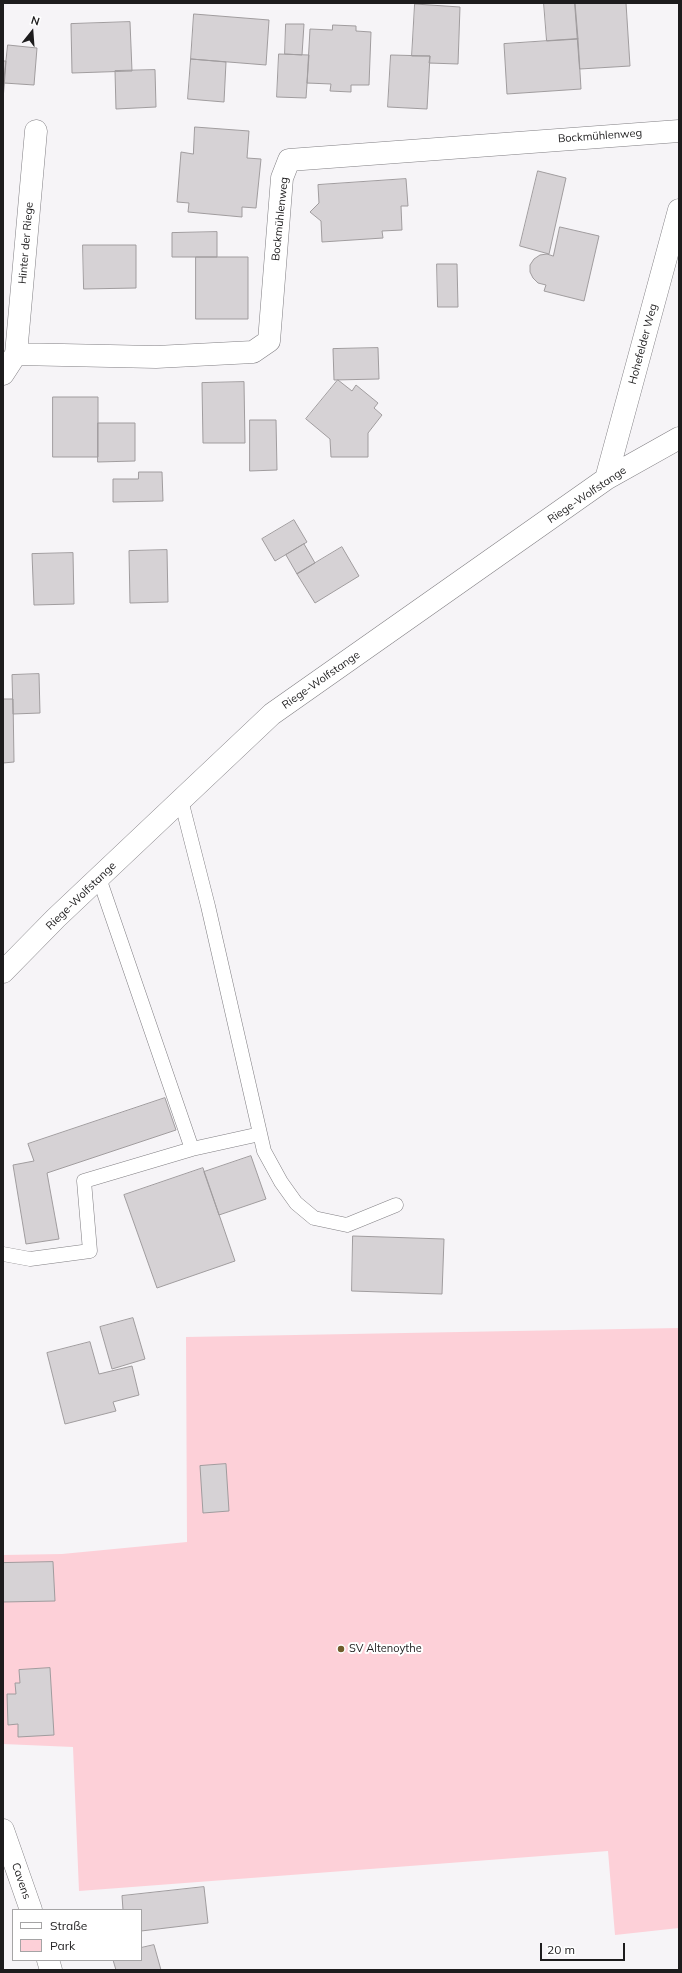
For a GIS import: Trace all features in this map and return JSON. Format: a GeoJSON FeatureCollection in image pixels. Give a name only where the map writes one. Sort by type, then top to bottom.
{"type":"FeatureCollection","features":[{"type":"Feature","properties":{"kind":"street","name":"Hinter der Riege"},"geometry":{"type":"LineString","coordinates":[[16,354],[36,131]]}},
{"type":"Feature","properties":{"kind":"street","name":"Bockmühlenweg"},"geometry":{"type":"LineString","coordinates":[[16,354],[156,356],[253,352],[269,341],[282,178],[289,160],[679,131]]}},
{"type":"Feature","properties":{"kind":"street","name":"Hohefelder Weg"},"geometry":{"type":"LineString","coordinates":[[606,479],[679,210]]}},
{"type":"Feature","properties":{"kind":"street"},"geometry":{"type":"LineString","coordinates":[[3,373],[16,354]]}},
{"type":"Feature","properties":{"kind":"street","name":"Riege-Wolfstange"},"geometry":{"type":"LineString","coordinates":[[3,972],[99,878],[272,714],[606,479],[679,438]]}},
{"type":"Feature","properties":{"kind":"street","name":"Cavens"},"geometry":{"type":"LineString","coordinates":[[3,1830],[31,1909]]}},
{"type":"Feature","properties":{"kind":"lane"},"geometry":{"type":"LineString","coordinates":[[181,800],[208,906],[264,1152],[281,1182],[296,1203],[314,1218],[347,1225],[396,1205]]}},
{"type":"Feature","properties":{"kind":"lane"},"geometry":{"type":"LineString","coordinates":[[99,878],[192,1148]]}},
{"type":"Feature","properties":{"kind":"lane"},"geometry":{"type":"LineString","coordinates":[[3,1254],[30,1259],[90,1251],[84,1181],[192,1148],[260,1134]]}},
{"type":"Feature","properties":{"kind":"green space","name":"SV Altenoythe"},"geometry":{"type":"Polygon","coordinates":[[[679,1328],[679,1928],[615,1935],[608,1851],[79,1891],[73,1747],[3,1744],[3,1555],[62,1554],[187,1542],[186,1337],[679,1328]]]}},
{"type":"Feature","properties":{"kind":"building"},"geometry":{"type":"Polygon","coordinates":[[[544,3],[575,3],[578,39],[547,41],[544,3]]]}},
{"type":"Feature","properties":{"kind":"building"},"geometry":{"type":"Polygon","coordinates":[[[575,3],[626,3],[630,66],[580,69],[575,3]]]}},
{"type":"Feature","properties":{"kind":"building"},"geometry":{"type":"Polygon","coordinates":[[[415,4],[460,7],[458,64],[429,63],[430,56],[412,56],[415,4]]]}},
{"type":"Feature","properties":{"kind":"building"},"geometry":{"type":"Polygon","coordinates":[[[194,14],[269,20],[266,65],[191,59],[194,14]]]}},
{"type":"Feature","properties":{"kind":"building"},"geometry":{"type":"Polygon","coordinates":[[[130,22],[132,71],[72,73],[71,24],[130,22]]]}},
{"type":"Feature","properties":{"kind":"building"},"geometry":{"type":"Polygon","coordinates":[[[286,24],[304,24],[302,55],[285,54],[286,24]]]}},
{"type":"Feature","properties":{"kind":"building"},"geometry":{"type":"Polygon","coordinates":[[[333,25],[356,26],[356,31],[371,32],[369,85],[351,85],[351,92],[330,91],[331,84],[307,83],[310,29],[332,30],[333,25]]]}},
{"type":"Feature","properties":{"kind":"building"},"geometry":{"type":"Polygon","coordinates":[[[578,39],[581,89],[507,94],[504,44],[578,39]]]}},
{"type":"Feature","properties":{"kind":"building"},"geometry":{"type":"Polygon","coordinates":[[[8,45],[37,48],[34,85],[4,83],[8,45]]]}},
{"type":"Feature","properties":{"kind":"building"},"geometry":{"type":"Polygon","coordinates":[[[279,54],[309,55],[306,98],[277,97],[279,54]]]}},
{"type":"Feature","properties":{"kind":"building"},"geometry":{"type":"Polygon","coordinates":[[[391,55],[430,56],[427,109],[388,107],[391,55]]]}},
{"type":"Feature","properties":{"kind":"building"},"geometry":{"type":"Polygon","coordinates":[[[191,59],[226,62],[224,102],[188,99],[191,59]]]}},
{"type":"Feature","properties":{"kind":"building"},"geometry":{"type":"Polygon","coordinates":[[[3,61],[6,61],[3,100],[3,61]]]}},
{"type":"Feature","properties":{"kind":"building"},"geometry":{"type":"Polygon","coordinates":[[[155,70],[156,107],[116,109],[115,71],[155,70]]]}},
{"type":"Feature","properties":{"kind":"building"},"geometry":{"type":"Polygon","coordinates":[[[195,127],[249,131],[247,158],[261,159],[256,208],[242,207],[242,217],[188,212],[189,203],[177,202],[181,152],[193,154],[195,127]]]}},
{"type":"Feature","properties":{"kind":"building"},"geometry":{"type":"Polygon","coordinates":[[[538,171],[566,178],[549,254],[520,246],[538,171]]]}},
{"type":"Feature","properties":{"kind":"building"},"geometry":{"type":"Polygon","coordinates":[[[406,179],[408,206],[401,206],[402,230],[382,231],[383,238],[322,242],[321,221],[310,212],[319,203],[318,185],[406,179]]]}},
{"type":"Feature","properties":{"kind":"building"},"geometry":{"type":"Polygon","coordinates":[[[560,227],[599,236],[584,301],[544,291],[546,285],[538,283],[530,272],[530,265],[534,259],[540,255],[547,254],[553,256],[560,227]]]}},
{"type":"Feature","properties":{"kind":"building"},"geometry":{"type":"Polygon","coordinates":[[[217,232],[217,257],[172,257],[172,233],[217,232]]]}},
{"type":"Feature","properties":{"kind":"building"},"geometry":{"type":"Polygon","coordinates":[[[83,245],[136,245],[136,288],[84,289],[83,245]]]}},
{"type":"Feature","properties":{"kind":"building"},"geometry":{"type":"Polygon","coordinates":[[[196,257],[248,257],[248,319],[196,319],[196,257]]]}},
{"type":"Feature","properties":{"kind":"building"},"geometry":{"type":"Polygon","coordinates":[[[437,264],[457,264],[458,307],[438,307],[437,264]]]}},
{"type":"Feature","properties":{"kind":"building"},"geometry":{"type":"Polygon","coordinates":[[[378,348],[379,379],[334,380],[333,349],[378,348]]]}},
{"type":"Feature","properties":{"kind":"building"},"geometry":{"type":"Polygon","coordinates":[[[338,380],[352,391],[356,385],[378,403],[374,408],[382,415],[368,433],[368,457],[331,457],[330,439],[306,419],[338,380]]]}},
{"type":"Feature","properties":{"kind":"building"},"geometry":{"type":"Polygon","coordinates":[[[244,382],[245,443],[203,443],[202,383],[244,382]]]}},
{"type":"Feature","properties":{"kind":"building"},"geometry":{"type":"Polygon","coordinates":[[[53,397],[98,397],[98,457],[53,457],[53,397]]]}},
{"type":"Feature","properties":{"kind":"building"},"geometry":{"type":"Polygon","coordinates":[[[250,420],[276,420],[277,470],[250,471],[250,420]]]}},
{"type":"Feature","properties":{"kind":"building"},"geometry":{"type":"Polygon","coordinates":[[[98,423],[135,423],[135,461],[98,462],[98,423]]]}},
{"type":"Feature","properties":{"kind":"building"},"geometry":{"type":"Polygon","coordinates":[[[139,472],[162,472],[163,501],[113,502],[113,479],[138,479],[139,472]]]}},
{"type":"Feature","properties":{"kind":"building"},"geometry":{"type":"Polygon","coordinates":[[[294,520],[307,542],[275,561],[262,539],[294,520]]]}},
{"type":"Feature","properties":{"kind":"building"},"geometry":{"type":"Polygon","coordinates":[[[304,544],[315,563],[297,574],[286,555],[304,544]]]}},
{"type":"Feature","properties":{"kind":"building"},"geometry":{"type":"Polygon","coordinates":[[[342,547],[359,576],[315,603],[297,574],[342,547]]]}},
{"type":"Feature","properties":{"kind":"building"},"geometry":{"type":"Polygon","coordinates":[[[167,550],[168,602],[130,603],[129,551],[167,550]]]}},
{"type":"Feature","properties":{"kind":"building"},"geometry":{"type":"Polygon","coordinates":[[[73,553],[74,604],[34,605],[32,554],[73,553]]]}},
{"type":"Feature","properties":{"kind":"building"},"geometry":{"type":"Polygon","coordinates":[[[39,674],[40,713],[13,714],[12,675],[39,674]]]}},
{"type":"Feature","properties":{"kind":"building"},"geometry":{"type":"Polygon","coordinates":[[[3,699],[13,699],[14,762],[3,763],[3,699]]]}},
{"type":"Feature","properties":{"kind":"building"},"geometry":{"type":"Polygon","coordinates":[[[165,1098],[176,1130],[47,1173],[59,1239],[26,1244],[13,1165],[34,1161],[28,1144],[165,1098]]]}},
{"type":"Feature","properties":{"kind":"building"},"geometry":{"type":"Polygon","coordinates":[[[251,1156],[266,1199],[219,1215],[204,1172],[251,1156]]]}},
{"type":"Feature","properties":{"kind":"building"},"geometry":{"type":"Polygon","coordinates":[[[203,1168],[235,1261],[157,1288],[124,1195],[203,1168]]]}},
{"type":"Feature","properties":{"kind":"building"},"geometry":{"type":"Polygon","coordinates":[[[353,1236],[444,1239],[442,1294],[352,1291],[353,1236]]]}},
{"type":"Feature","properties":{"kind":"building"},"geometry":{"type":"Polygon","coordinates":[[[133,1318],[145,1359],[112,1369],[100,1327],[133,1318]]]}},
{"type":"Feature","properties":{"kind":"building"},"geometry":{"type":"Polygon","coordinates":[[[90,1342],[99,1374],[132,1366],[139,1395],[113,1402],[116,1411],[65,1424],[47,1353],[90,1342]]]}},
{"type":"Feature","properties":{"kind":"building"},"geometry":{"type":"Polygon","coordinates":[[[226,1464],[229,1511],[203,1513],[200,1466],[226,1464]]]}},
{"type":"Feature","properties":{"kind":"building"},"geometry":{"type":"Polygon","coordinates":[[[53,1562],[55,1601],[3,1602],[3,1563],[53,1562]]]}},
{"type":"Feature","properties":{"kind":"building"},"geometry":{"type":"Polygon","coordinates":[[[50,1668],[54,1735],[18,1737],[18,1724],[8,1725],[7,1694],[16,1694],[15,1683],[20,1683],[19,1670],[50,1668]]]}},
{"type":"Feature","properties":{"kind":"building"},"geometry":{"type":"Polygon","coordinates":[[[204,1887],[208,1923],[142,1931],[142,1909],[123,1909],[122,1896],[204,1887]]]}},
{"type":"Feature","properties":{"kind":"building"},"geometry":{"type":"Polygon","coordinates":[[[154,1945],[161,1970],[116,1970],[113,1961],[142,1961],[142,1948],[154,1945]]]}},
{"type":"Feature","properties":{"kind":"place","name":"SV Altenoythe"},"geometry":{"type":"Point","coordinates":[341,1649]}}]}
